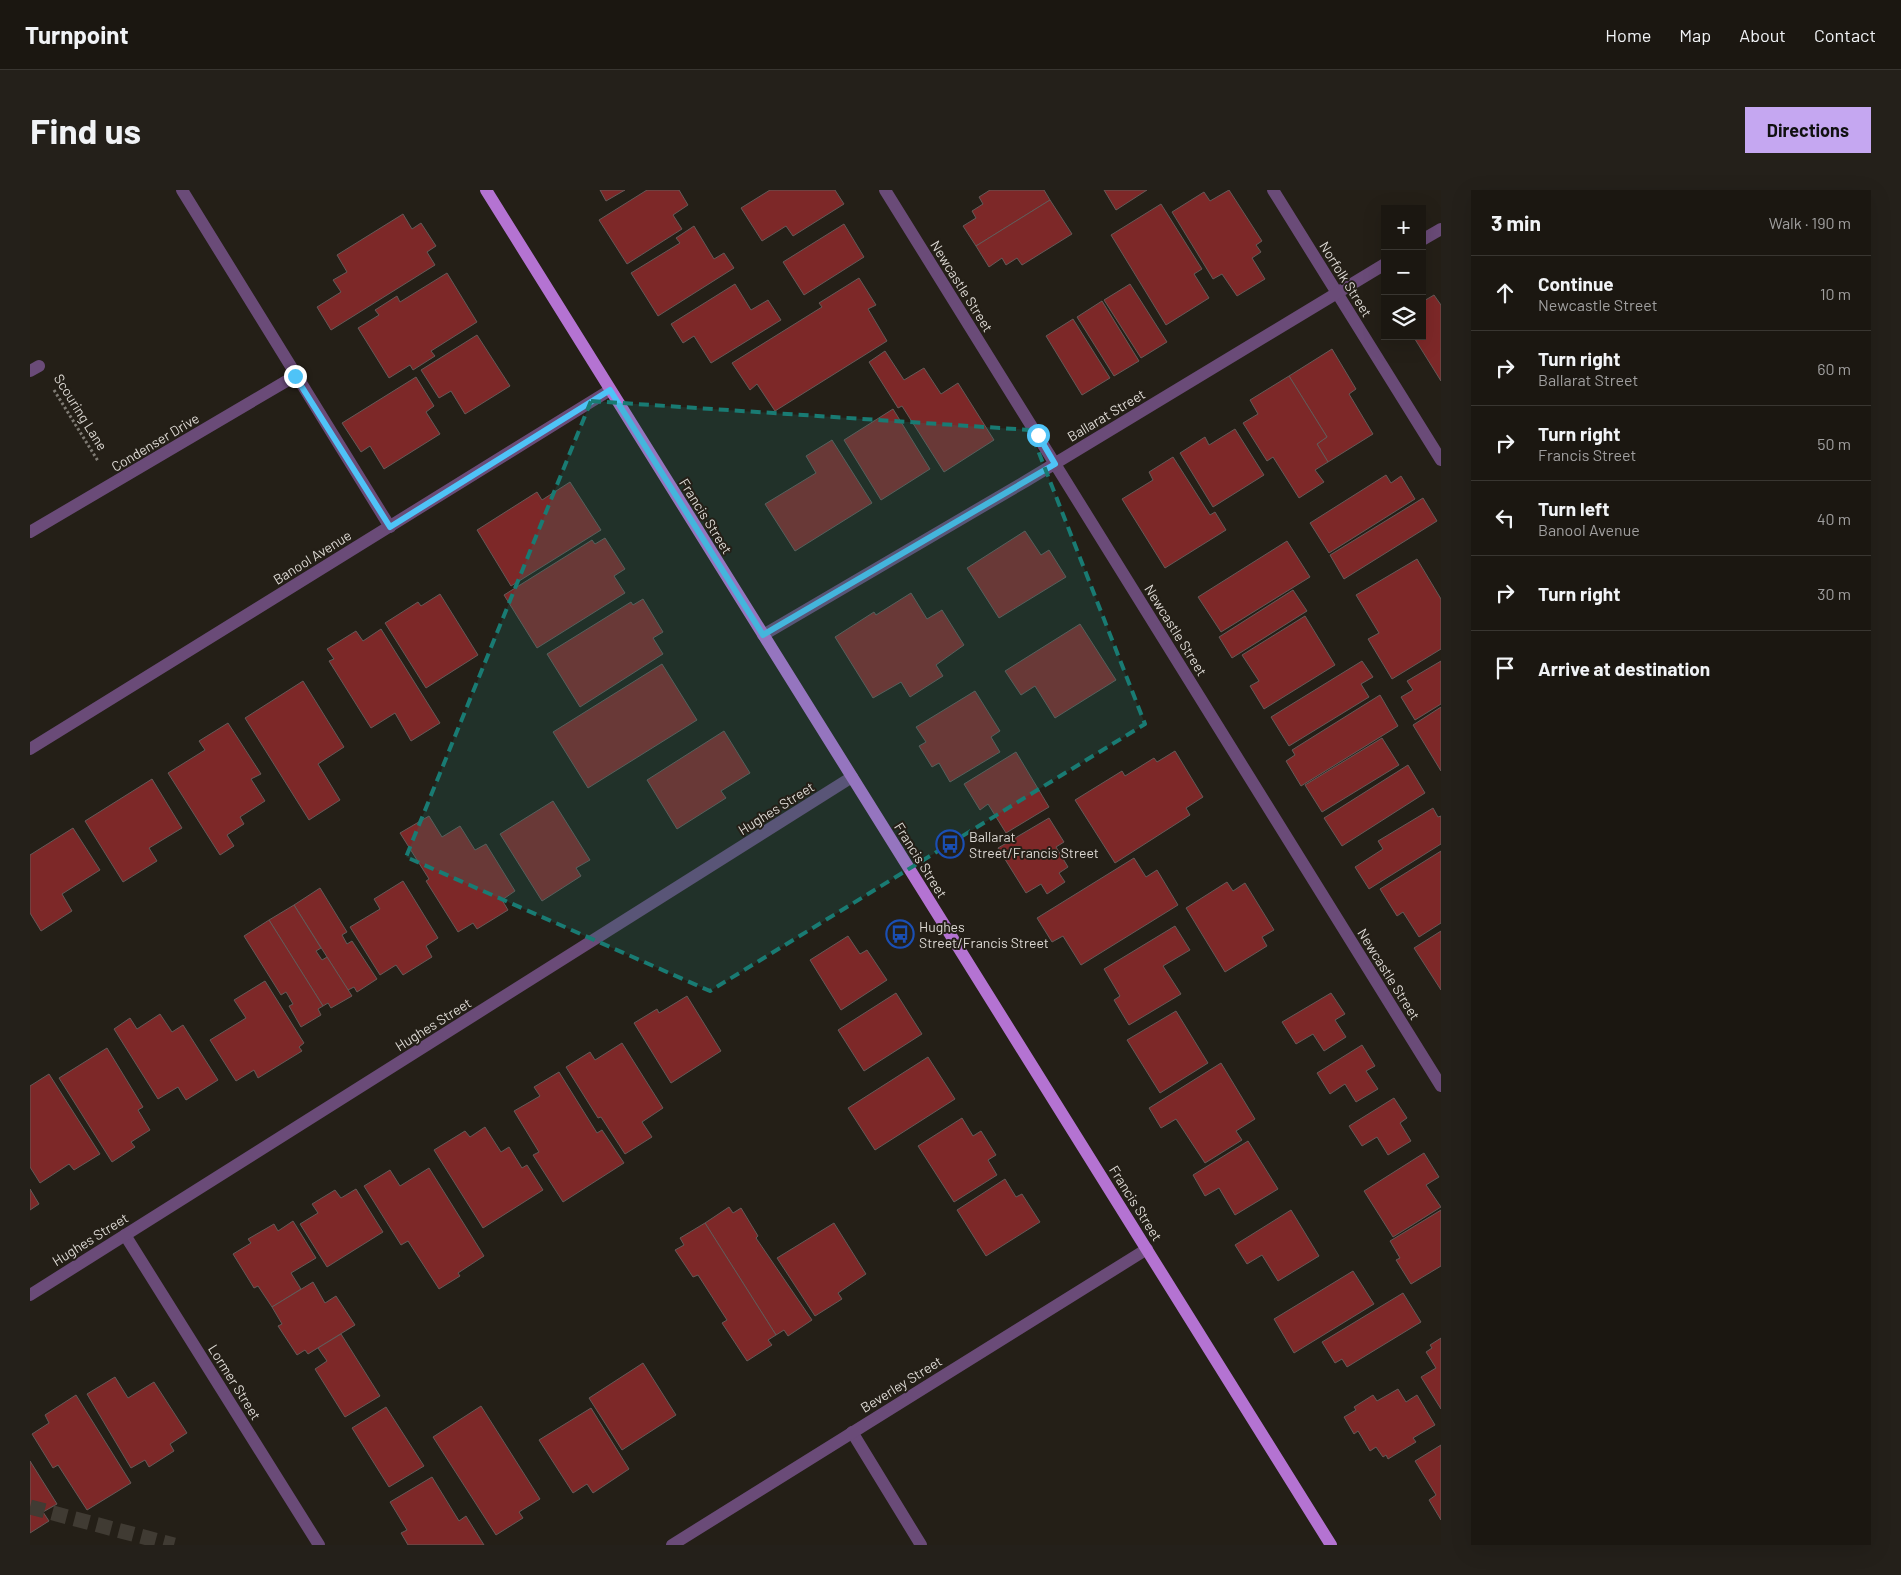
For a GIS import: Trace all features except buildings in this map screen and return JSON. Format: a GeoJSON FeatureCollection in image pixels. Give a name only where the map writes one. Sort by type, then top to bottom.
{"type":"FeatureCollection","features":[{"type":"Feature","properties":{"kind":"main road","name":"Francis Street"},"geometry":{"type":"LineString","coordinates":[[486,190],[1331,1545]]}},
{"type":"Feature","properties":{"kind":"street"},"geometry":{"type":"LineString","coordinates":[[182,190],[295,376],[390,527]]}},
{"type":"Feature","properties":{"kind":"street","name":"Newcastle Street"},"geometry":{"type":"LineString","coordinates":[[885,190],[1441,1086]]}},
{"type":"Feature","properties":{"kind":"street","name":"Norfolk Street"},"geometry":{"type":"LineString","coordinates":[[1273,190],[1441,460]]}},
{"type":"Feature","properties":{"kind":"street"},"geometry":{"type":"LineString","coordinates":[[1426,238],[1441,229]]}},
{"type":"Feature","properties":{"kind":"street","name":"Ballarat Street"},"geometry":{"type":"LineString","coordinates":[[763,635],[1055,464],[1381,266]]}},
{"type":"Feature","properties":{"kind":"street","name":"Condenser Drive"},"geometry":{"type":"LineString","coordinates":[[30,532],[113,485],[295,376]]}},
{"type":"Feature","properties":{"kind":"street","name":"Banool Avenue"},"geometry":{"type":"LineString","coordinates":[[30,749],[610,390]]}},
{"type":"Feature","properties":{"kind":"street","name":"Hughes Street"},"geometry":{"type":"LineString","coordinates":[[30,1295],[852,777]]}},
{"type":"Feature","properties":{"kind":"street","name":"Lormer Street"},"geometry":{"type":"LineString","coordinates":[[125,1235],[319,1545]]}},
{"type":"Feature","properties":{"kind":"street","name":"Beverley Street"},"geometry":{"type":"LineString","coordinates":[[672,1545],[1146,1249]]}},
{"type":"Feature","properties":{"kind":"street"},"geometry":{"type":"LineString","coordinates":[[852,1432],[921,1545]]}},
{"type":"Feature","properties":{"kind":"path","name":"Scouring Lane"},"geometry":{"type":"LineString","coordinates":[[34,368],[113,485]]}},
{"type":"Feature","properties":{"kind":"highlighted area"},"geometry":{"type":"Polygon","coordinates":[[[591,401],[1030,430],[1145,724],[710,991],[406,857],[591,401]]]}},
{"type":"Feature","properties":{"kind":"tunnel"},"geometry":{"type":"LineString","coordinates":[[30,1507],[174,1545]]}},
{"type":"Feature","properties":{"kind":"place","name":"Ballarat Street/Francis Street"},"geometry":{"type":"Point","coordinates":[950,844]}},
{"type":"Feature","properties":{"kind":"place","name":"Hughes Street/Francis Street"},"geometry":{"type":"Point","coordinates":[900,934]}},
{"type":"Feature","properties":{"kind":"route"},"geometry":{"type":"LineString","coordinates":[[295,376],[390,527],[610,390],[763,635],[1055,464],[1038,435]]}}]}
